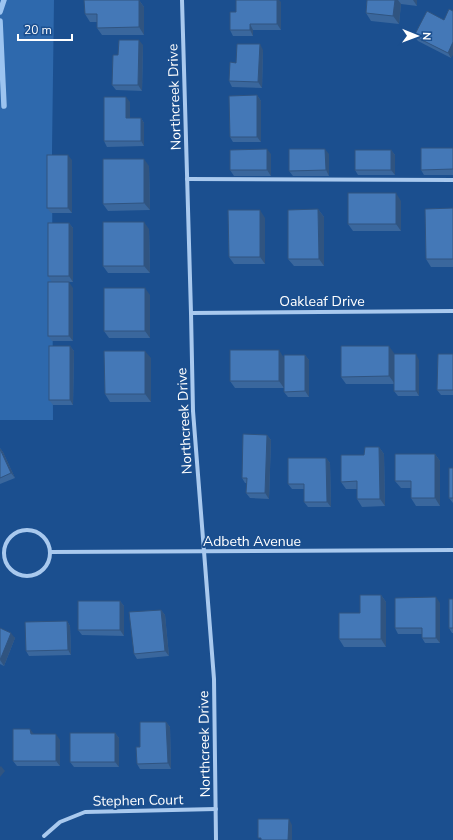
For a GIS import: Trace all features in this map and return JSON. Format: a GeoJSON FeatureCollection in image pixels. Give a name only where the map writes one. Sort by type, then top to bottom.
{"type":"FeatureCollection","features":[{"type":"Feature","properties":{"kind":"street","name":"Northcreek Drive"},"geometry":{"type":"LineString","coordinates":[[182,0],[193,411],[214,679],[216,840]]}},
{"type":"Feature","properties":{"kind":"street"},"geometry":{"type":"LineString","coordinates":[[187,180],[453,180]]}},
{"type":"Feature","properties":{"kind":"street","name":"Oakleaf Drive"},"geometry":{"type":"LineString","coordinates":[[191,313],[453,311]]}},
{"type":"Feature","properties":{"kind":"street"},"geometry":{"type":"LineString","coordinates":[[24,530],[32,530],[45,538],[49,545],[50,552],[46,567],[41,572],[27,576],[19,575],[8,566],[4,552],[6,544],[16,533],[24,530]]}},
{"type":"Feature","properties":{"kind":"street","name":"Adbeth Avenue"},"geometry":{"type":"LineString","coordinates":[[50,552],[453,550]]}},
{"type":"Feature","properties":{"kind":"street","name":"Stephen Court"},"geometry":{"type":"LineString","coordinates":[[44,836],[60,822],[85,812],[216,809]]}},
{"type":"Feature","properties":{"kind":"shaded area"},"geometry":{"type":"Polygon","coordinates":[[[0,0],[54,0],[52,150],[53,420],[0,420],[0,0]]]}},
{"type":"Feature","properties":{"kind":"building"},"geometry":{"type":"Polygon","coordinates":[[[84,0],[139,0],[139,27],[97,28],[97,14],[85,14],[84,0]]]}},
{"type":"Feature","properties":{"kind":"building"},"geometry":{"type":"Polygon","coordinates":[[[236,0],[277,0],[277,24],[250,24],[250,30],[230,30],[230,12],[236,12],[236,0]]]}},
{"type":"Feature","properties":{"kind":"building"},"geometry":{"type":"Polygon","coordinates":[[[367,0],[395,0],[393,16],[366,13],[367,0]]]}},
{"type":"Feature","properties":{"kind":"building"},"geometry":{"type":"Polygon","coordinates":[[[449,9],[453,11],[453,42],[448,53],[414,36],[427,11],[444,20],[449,9]]]}},
{"type":"Feature","properties":{"kind":"building"},"geometry":{"type":"Polygon","coordinates":[[[119,40],[139,40],[138,85],[112,85],[113,55],[118,55],[119,40]]]}},
{"type":"Feature","properties":{"kind":"building"},"geometry":{"type":"Polygon","coordinates":[[[237,44],[260,44],[258,82],[229,81],[230,62],[236,63],[237,44]]]}},
{"type":"Feature","properties":{"kind":"building"},"geometry":{"type":"Polygon","coordinates":[[[257,95],[257,137],[230,137],[229,96],[257,95]]]}},
{"type":"Feature","properties":{"kind":"building"},"geometry":{"type":"Polygon","coordinates":[[[104,97],[126,97],[126,118],[141,118],[141,141],[104,141],[104,97]]]}},
{"type":"Feature","properties":{"kind":"building"},"geometry":{"type":"Polygon","coordinates":[[[421,148],[453,148],[453,169],[421,170],[421,148]]]}},
{"type":"Feature","properties":{"kind":"building"},"geometry":{"type":"Polygon","coordinates":[[[267,149],[267,170],[230,170],[230,150],[267,149]]]}},
{"type":"Feature","properties":{"kind":"building"},"geometry":{"type":"Polygon","coordinates":[[[289,149],[325,149],[326,170],[289,171],[289,149]]]}},
{"type":"Feature","properties":{"kind":"building"},"geometry":{"type":"Polygon","coordinates":[[[355,150],[391,150],[391,170],[355,170],[355,150]]]}},
{"type":"Feature","properties":{"kind":"building"},"geometry":{"type":"Polygon","coordinates":[[[47,155],[68,155],[68,208],[47,208],[47,155]]]}},
{"type":"Feature","properties":{"kind":"building"},"geometry":{"type":"Polygon","coordinates":[[[103,159],[144,159],[144,203],[103,204],[103,159]]]}},
{"type":"Feature","properties":{"kind":"building"},"geometry":{"type":"Polygon","coordinates":[[[348,193],[396,193],[396,224],[348,224],[348,193]]]}},
{"type":"Feature","properties":{"kind":"building"},"geometry":{"type":"Polygon","coordinates":[[[453,208],[453,259],[426,259],[425,209],[453,208]]]}},
{"type":"Feature","properties":{"kind":"building"},"geometry":{"type":"Polygon","coordinates":[[[318,209],[319,259],[288,259],[288,210],[318,209]]]}},
{"type":"Feature","properties":{"kind":"building"},"geometry":{"type":"Polygon","coordinates":[[[228,210],[260,210],[260,257],[229,257],[228,210]]]}},
{"type":"Feature","properties":{"kind":"building"},"geometry":{"type":"Polygon","coordinates":[[[103,222],[144,222],[144,266],[103,266],[103,222]]]}},
{"type":"Feature","properties":{"kind":"building"},"geometry":{"type":"Polygon","coordinates":[[[48,223],[69,223],[69,276],[48,276],[48,223]]]}},
{"type":"Feature","properties":{"kind":"building"},"geometry":{"type":"Polygon","coordinates":[[[48,282],[69,282],[69,336],[48,336],[48,282]]]}},
{"type":"Feature","properties":{"kind":"building"},"geometry":{"type":"Polygon","coordinates":[[[104,288],[145,288],[145,331],[104,331],[104,288]]]}},
{"type":"Feature","properties":{"kind":"building"},"geometry":{"type":"Polygon","coordinates":[[[49,346],[70,346],[70,400],[49,400],[49,346]]]}},
{"type":"Feature","properties":{"kind":"building"},"geometry":{"type":"Polygon","coordinates":[[[341,346],[389,346],[389,376],[341,377],[341,346]]]}},
{"type":"Feature","properties":{"kind":"building"},"geometry":{"type":"Polygon","coordinates":[[[230,350],[279,350],[279,381],[230,381],[230,350]]]}},
{"type":"Feature","properties":{"kind":"building"},"geometry":{"type":"Polygon","coordinates":[[[104,351],[145,351],[145,394],[105,394],[104,351]]]}},
{"type":"Feature","properties":{"kind":"building"},"geometry":{"type":"Polygon","coordinates":[[[394,354],[416,354],[416,391],[394,391],[394,354]]]}},
{"type":"Feature","properties":{"kind":"building"},"geometry":{"type":"Polygon","coordinates":[[[438,354],[453,354],[453,390],[437,390],[438,354]]]}},
{"type":"Feature","properties":{"kind":"building"},"geometry":{"type":"Polygon","coordinates":[[[284,355],[305,355],[305,391],[284,392],[284,355]]]}},
{"type":"Feature","properties":{"kind":"building"},"geometry":{"type":"Polygon","coordinates":[[[243,434],[267,435],[265,493],[246,493],[247,478],[242,478],[243,434]]]}},
{"type":"Feature","properties":{"kind":"building"},"geometry":{"type":"Polygon","coordinates":[[[365,447],[379,447],[380,499],[357,499],[357,481],[341,482],[341,455],[364,455],[365,447]]]}},
{"type":"Feature","properties":{"kind":"building"},"geometry":{"type":"Polygon","coordinates":[[[0,449],[11,473],[0,478],[0,449]]]}},
{"type":"Feature","properties":{"kind":"building"},"geometry":{"type":"Polygon","coordinates":[[[395,454],[435,454],[435,498],[411,498],[411,481],[395,481],[395,454]]]}},
{"type":"Feature","properties":{"kind":"building"},"geometry":{"type":"Polygon","coordinates":[[[288,458],[326,458],[327,502],[304,502],[304,484],[288,484],[288,458]]]}},
{"type":"Feature","properties":{"kind":"building"},"geometry":{"type":"Polygon","coordinates":[[[449,468],[453,468],[453,498],[449,498],[449,468]]]}},
{"type":"Feature","properties":{"kind":"building"},"geometry":{"type":"Polygon","coordinates":[[[360,595],[381,595],[381,639],[339,639],[339,613],[360,613],[360,595]]]}},
{"type":"Feature","properties":{"kind":"building"},"geometry":{"type":"Polygon","coordinates":[[[436,597],[436,638],[422,638],[422,628],[395,628],[395,598],[436,597]]]}},
{"type":"Feature","properties":{"kind":"building"},"geometry":{"type":"Polygon","coordinates":[[[449,599],[453,599],[453,628],[449,628],[449,599]]]}},
{"type":"Feature","properties":{"kind":"building"},"geometry":{"type":"Polygon","coordinates":[[[78,601],[120,601],[120,630],[78,630],[78,601]]]}},
{"type":"Feature","properties":{"kind":"building"},"geometry":{"type":"Polygon","coordinates":[[[161,610],[165,651],[134,654],[129,612],[161,610]]]}},
{"type":"Feature","properties":{"kind":"building"},"geometry":{"type":"Polygon","coordinates":[[[67,621],[68,650],[26,651],[25,622],[67,621]]]}},
{"type":"Feature","properties":{"kind":"building"},"geometry":{"type":"Polygon","coordinates":[[[0,628],[11,633],[0,660],[0,628]]]}},
{"type":"Feature","properties":{"kind":"building"},"geometry":{"type":"Polygon","coordinates":[[[140,722],[166,722],[168,763],[137,764],[136,747],[140,747],[140,722]]]}},
{"type":"Feature","properties":{"kind":"building"},"geometry":{"type":"Polygon","coordinates":[[[13,729],[30,729],[31,734],[56,734],[56,761],[13,761],[13,729]]]}},
{"type":"Feature","properties":{"kind":"building"},"geometry":{"type":"Polygon","coordinates":[[[70,733],[115,733],[115,762],[70,762],[70,733]]]}},
{"type":"Feature","properties":{"kind":"building"},"geometry":{"type":"Polygon","coordinates":[[[258,819],[289,819],[288,840],[261,840],[261,838],[258,838],[258,819]]]}},
{"type":"Feature","properties":{"kind":"waterway"},"geometry":{"type":"LineString","coordinates":[[0,12],[4,0]]}},
{"type":"Feature","properties":{"kind":"waterway"},"geometry":{"type":"LineString","coordinates":[[0,21],[4,106]]}}]}
